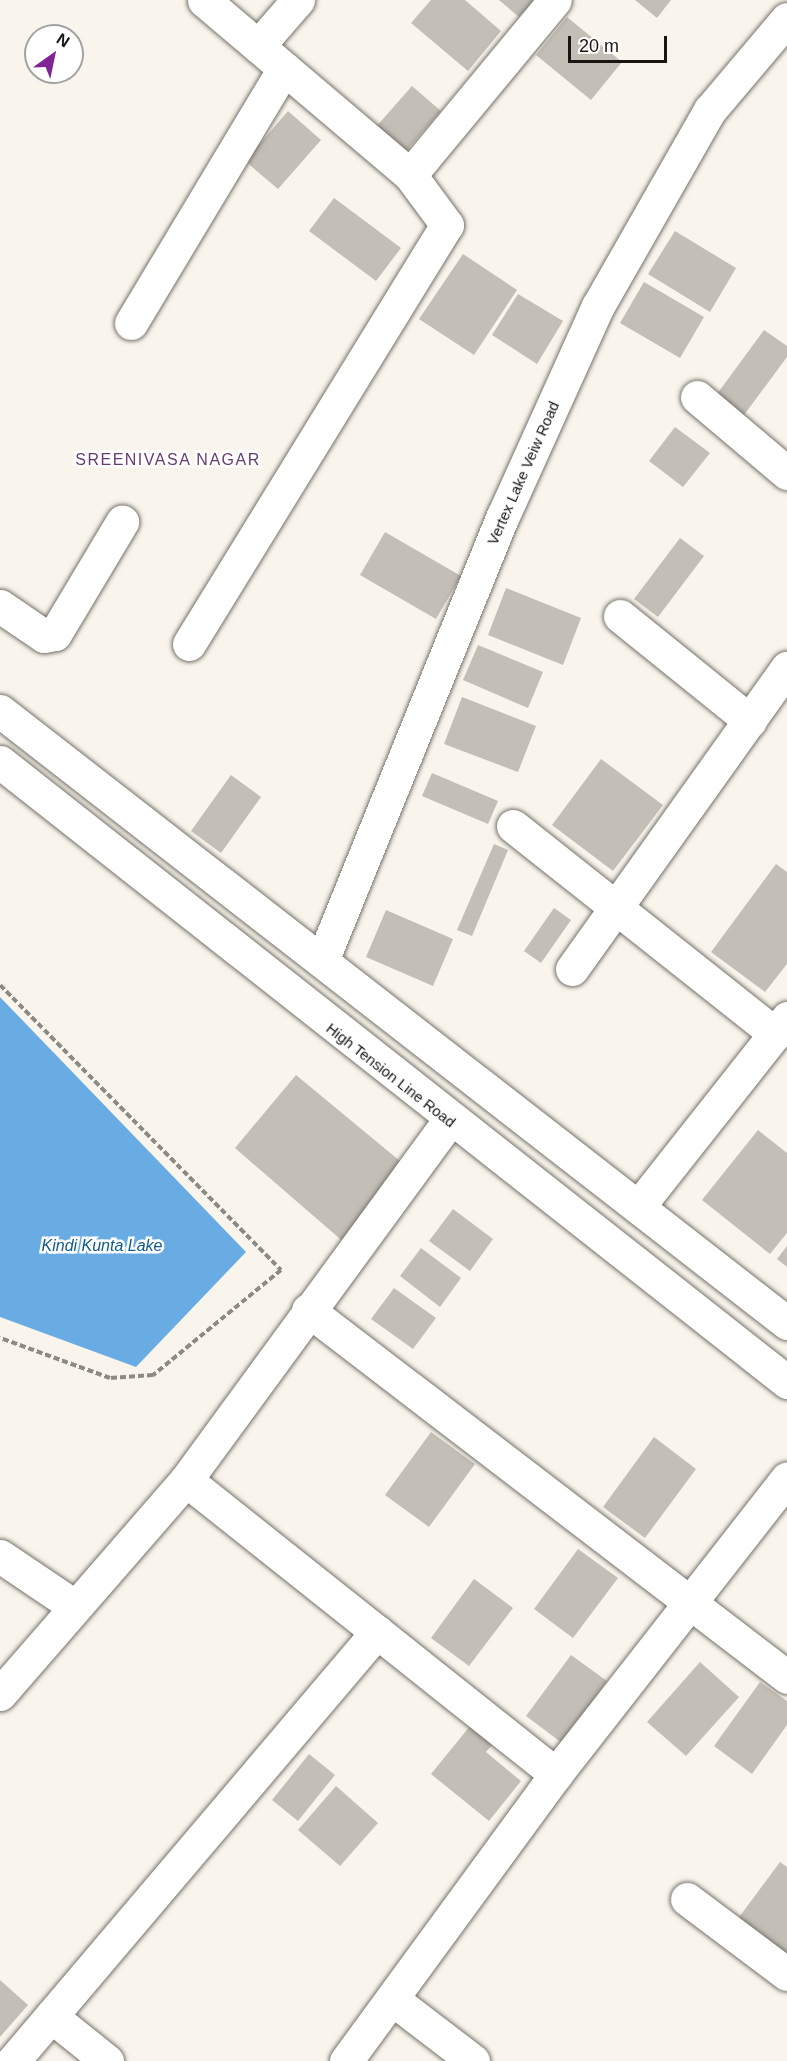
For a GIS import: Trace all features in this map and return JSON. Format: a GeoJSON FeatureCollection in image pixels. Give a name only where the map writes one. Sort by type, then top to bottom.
{"type":"FeatureCollection","features":[{"type":"Feature","properties":{"kind":"street"},"geometry":{"type":"LineString","coordinates":[[189,644],[447,225],[410,175],[204,0]]}},
{"type":"Feature","properties":{"kind":"street"},"geometry":{"type":"LineString","coordinates":[[258,46],[298,0]]}},
{"type":"Feature","properties":{"kind":"street"},"geometry":{"type":"LineString","coordinates":[[410,175],[555,0]]}},
{"type":"Feature","properties":{"kind":"street","name":"Vertex Lake Veiw Road"},"geometry":{"type":"LineString","coordinates":[[321,961],[503,516],[598,306],[710,110],[787,19]]}},
{"type":"Feature","properties":{"kind":"street"},"geometry":{"type":"LineString","coordinates":[[130,323],[284,68]]}},
{"type":"Feature","properties":{"kind":"street"},"geometry":{"type":"LineString","coordinates":[[697,397],[787,473]]}},
{"type":"Feature","properties":{"kind":"street"},"geometry":{"type":"LineString","coordinates":[[0,606],[44,636],[55,634],[122,522]]}},
{"type":"Feature","properties":{"kind":"street"},"geometry":{"type":"LineString","coordinates":[[620,616],[750,720]]}},
{"type":"Feature","properties":{"kind":"street"},"geometry":{"type":"LineString","coordinates":[[572,969],[787,668]]}},
{"type":"Feature","properties":{"kind":"street"},"geometry":{"type":"LineString","coordinates":[[0,711],[787,1323]]}},
{"type":"Feature","properties":{"kind":"street","name":"High Tension Line Road"},"geometry":{"type":"LineString","coordinates":[[0,762],[449,1120],[787,1382]]}},
{"type":"Feature","properties":{"kind":"street"},"geometry":{"type":"LineString","coordinates":[[513,826],[616,908],[781,1026],[638,1207]]}},
{"type":"Feature","properties":{"kind":"street"},"geometry":{"type":"LineString","coordinates":[[0,1694],[74,1606],[186,1480],[449,1120]]}},
{"type":"Feature","properties":{"kind":"street"},"geometry":{"type":"LineString","coordinates":[[308,1310],[787,1677]]}},
{"type":"Feature","properties":{"kind":"street"},"geometry":{"type":"LineString","coordinates":[[346,2061],[556,1774],[787,1478]]}},
{"type":"Feature","properties":{"kind":"street"},"geometry":{"type":"LineString","coordinates":[[186,1480],[556,1774]]}},
{"type":"Feature","properties":{"kind":"street"},"geometry":{"type":"LineString","coordinates":[[0,1556],[74,1606]]}},
{"type":"Feature","properties":{"kind":"street"},"geometry":{"type":"LineString","coordinates":[[13,2061],[377,1632]]}},
{"type":"Feature","properties":{"kind":"street"},"geometry":{"type":"LineString","coordinates":[[687,1899],[787,1974]]}},
{"type":"Feature","properties":{"kind":"street"},"geometry":{"type":"LineString","coordinates":[[392,1999],[473,2061]]}},
{"type":"Feature","properties":{"kind":"street"},"geometry":{"type":"LineString","coordinates":[[51,2016],[107,2061]]}},
{"type":"Feature","properties":{"kind":"path"},"geometry":{"type":"LineString","coordinates":[[0,985],[280,1270],[153,1376],[110,1378],[0,1338]]}},
{"type":"Feature","properties":{"kind":"water","name":"Kindi Kunta Lake"},"geometry":{"type":"Polygon","coordinates":[[[0,997],[246,1252],[136,1367],[0,1317],[0,997]]]}},
{"type":"Feature","properties":{"kind":"building"},"geometry":{"type":"Polygon","coordinates":[[[431,0],[465,0],[501,31],[468,71],[411,23],[431,0]]]}},
{"type":"Feature","properties":{"kind":"building"},"geometry":{"type":"Polygon","coordinates":[[[499,0],[534,0],[519,17],[499,0]]]}},
{"type":"Feature","properties":{"kind":"building"},"geometry":{"type":"Polygon","coordinates":[[[635,0],[671,0],[657,18],[635,0]]]}},
{"type":"Feature","properties":{"kind":"building"},"geometry":{"type":"Polygon","coordinates":[[[567,17],[622,62],[591,100],[536,55],[567,17]]]}},
{"type":"Feature","properties":{"kind":"building"},"geometry":{"type":"Polygon","coordinates":[[[412,86],[441,111],[404,153],[375,128],[412,86]]]}},
{"type":"Feature","properties":{"kind":"building"},"geometry":{"type":"Polygon","coordinates":[[[288,111],[321,140],[278,189],[245,161],[288,111]]]}},
{"type":"Feature","properties":{"kind":"building"},"geometry":{"type":"Polygon","coordinates":[[[334,198],[401,248],[376,281],[309,231],[334,198]]]}},
{"type":"Feature","properties":{"kind":"building"},"geometry":{"type":"Polygon","coordinates":[[[675,231],[736,268],[710,312],[648,274],[675,231]]]}},
{"type":"Feature","properties":{"kind":"building"},"geometry":{"type":"Polygon","coordinates":[[[463,254],[517,290],[474,355],[419,319],[463,254]]]}},
{"type":"Feature","properties":{"kind":"building"},"geometry":{"type":"Polygon","coordinates":[[[644,282],[704,317],[680,358],[620,323],[644,282]]]}},
{"type":"Feature","properties":{"kind":"building"},"geometry":{"type":"Polygon","coordinates":[[[518,294],[563,321],[537,364],[492,335],[518,294]]]}},
{"type":"Feature","properties":{"kind":"building"},"geometry":{"type":"Polygon","coordinates":[[[764,330],[787,346],[787,357],[744,415],[717,394],[764,330]]]}},
{"type":"Feature","properties":{"kind":"building"},"geometry":{"type":"Polygon","coordinates":[[[675,427],[710,453],[683,487],[649,461],[675,427]]]}},
{"type":"Feature","properties":{"kind":"building"},"geometry":{"type":"Polygon","coordinates":[[[385,532],[461,576],[436,619],[360,575],[385,532]]]}},
{"type":"Feature","properties":{"kind":"building"},"geometry":{"type":"Polygon","coordinates":[[[680,538],[704,556],[658,617],[634,599],[680,538]]]}},
{"type":"Feature","properties":{"kind":"building"},"geometry":{"type":"Polygon","coordinates":[[[506,588],[581,618],[563,665],[488,635],[506,588]]]}},
{"type":"Feature","properties":{"kind":"building"},"geometry":{"type":"Polygon","coordinates":[[[478,645],[543,672],[528,708],[463,680],[478,645]]]}},
{"type":"Feature","properties":{"kind":"building"},"geometry":{"type":"Polygon","coordinates":[[[462,697],[536,726],[518,772],[444,744],[462,697]]]}},
{"type":"Feature","properties":{"kind":"building"},"geometry":{"type":"Polygon","coordinates":[[[601,759],[663,805],[613,871],[552,825],[601,759]]]}},
{"type":"Feature","properties":{"kind":"building"},"geometry":{"type":"Polygon","coordinates":[[[432,773],[498,801],[488,824],[422,796],[432,773]]]}},
{"type":"Feature","properties":{"kind":"building"},"geometry":{"type":"Polygon","coordinates":[[[231,775],[261,797],[221,853],[191,831],[231,775]]]}},
{"type":"Feature","properties":{"kind":"building"},"geometry":{"type":"Polygon","coordinates":[[[494,844],[508,850],[472,936],[457,930],[494,844]]]}},
{"type":"Feature","properties":{"kind":"building"},"geometry":{"type":"Polygon","coordinates":[[[776,864],[787,872],[787,964],[765,992],[711,952],[776,864]]]}},
{"type":"Feature","properties":{"kind":"building"},"geometry":{"type":"Polygon","coordinates":[[[554,908],[571,920],[541,963],[524,951],[554,908]]]}},
{"type":"Feature","properties":{"kind":"building"},"geometry":{"type":"Polygon","coordinates":[[[386,910],[453,939],[433,986],[366,957],[386,910]]]}},
{"type":"Feature","properties":{"kind":"building"},"geometry":{"type":"Polygon","coordinates":[[[296,1075],[406,1166],[346,1244],[235,1148],[296,1075]]]}},
{"type":"Feature","properties":{"kind":"building"},"geometry":{"type":"Polygon","coordinates":[[[758,1130],[787,1153],[787,1233],[770,1254],[702,1200],[758,1130]]]}},
{"type":"Feature","properties":{"kind":"building"},"geometry":{"type":"Polygon","coordinates":[[[453,1209],[493,1239],[470,1271],[429,1241],[453,1209]]]}},
{"type":"Feature","properties":{"kind":"building"},"geometry":{"type":"Polygon","coordinates":[[[787,1246],[787,1267],[777,1259],[787,1246]]]}},
{"type":"Feature","properties":{"kind":"building"},"geometry":{"type":"Polygon","coordinates":[[[421,1248],[461,1278],[440,1307],[400,1276],[421,1248]]]}},
{"type":"Feature","properties":{"kind":"building"},"geometry":{"type":"Polygon","coordinates":[[[394,1288],[436,1318],[413,1349],[371,1319],[394,1288]]]}},
{"type":"Feature","properties":{"kind":"building"},"geometry":{"type":"Polygon","coordinates":[[[431,1432],[475,1464],[429,1527],[385,1495],[431,1432]]]}},
{"type":"Feature","properties":{"kind":"building"},"geometry":{"type":"Polygon","coordinates":[[[654,1437],[696,1469],[645,1538],[603,1507],[654,1437]]]}},
{"type":"Feature","properties":{"kind":"building"},"geometry":{"type":"Polygon","coordinates":[[[578,1549],[618,1578],[573,1638],[534,1609],[578,1549]]]}},
{"type":"Feature","properties":{"kind":"building"},"geometry":{"type":"Polygon","coordinates":[[[474,1579],[513,1608],[469,1666],[431,1638],[474,1579]]]}},
{"type":"Feature","properties":{"kind":"building"},"geometry":{"type":"Polygon","coordinates":[[[571,1655],[607,1681],[562,1743],[526,1716],[571,1655]]]}},
{"type":"Feature","properties":{"kind":"building"},"geometry":{"type":"Polygon","coordinates":[[[700,1662],[739,1697],[686,1756],[647,1722],[700,1662]]]}},
{"type":"Feature","properties":{"kind":"building"},"geometry":{"type":"Polygon","coordinates":[[[760,1682],[787,1701],[787,1725],[752,1774],[714,1746],[760,1682]]]}},
{"type":"Feature","properties":{"kind":"building"},"geometry":{"type":"Polygon","coordinates":[[[470,1726],[492,1745],[486,1752],[521,1781],[489,1821],[431,1774],[470,1726]]]}},
{"type":"Feature","properties":{"kind":"building"},"geometry":{"type":"Polygon","coordinates":[[[309,1754],[335,1775],[298,1821],[272,1800],[309,1754]]]}},
{"type":"Feature","properties":{"kind":"building"},"geometry":{"type":"Polygon","coordinates":[[[336,1786],[378,1823],[340,1866],[298,1830],[336,1786]]]}},
{"type":"Feature","properties":{"kind":"building"},"geometry":{"type":"Polygon","coordinates":[[[780,1862],[787,1867],[787,1956],[737,1920],[780,1862]]]}},
{"type":"Feature","properties":{"kind":"building"},"geometry":{"type":"Polygon","coordinates":[[[0,1980],[28,2005],[0,2037],[0,1980]]]}},
{"type":"Feature","properties":{"kind":"district","name":"SREENIVASA NAGAR"},"geometry":{"type":"Point","coordinates":[168,460]}}]}
